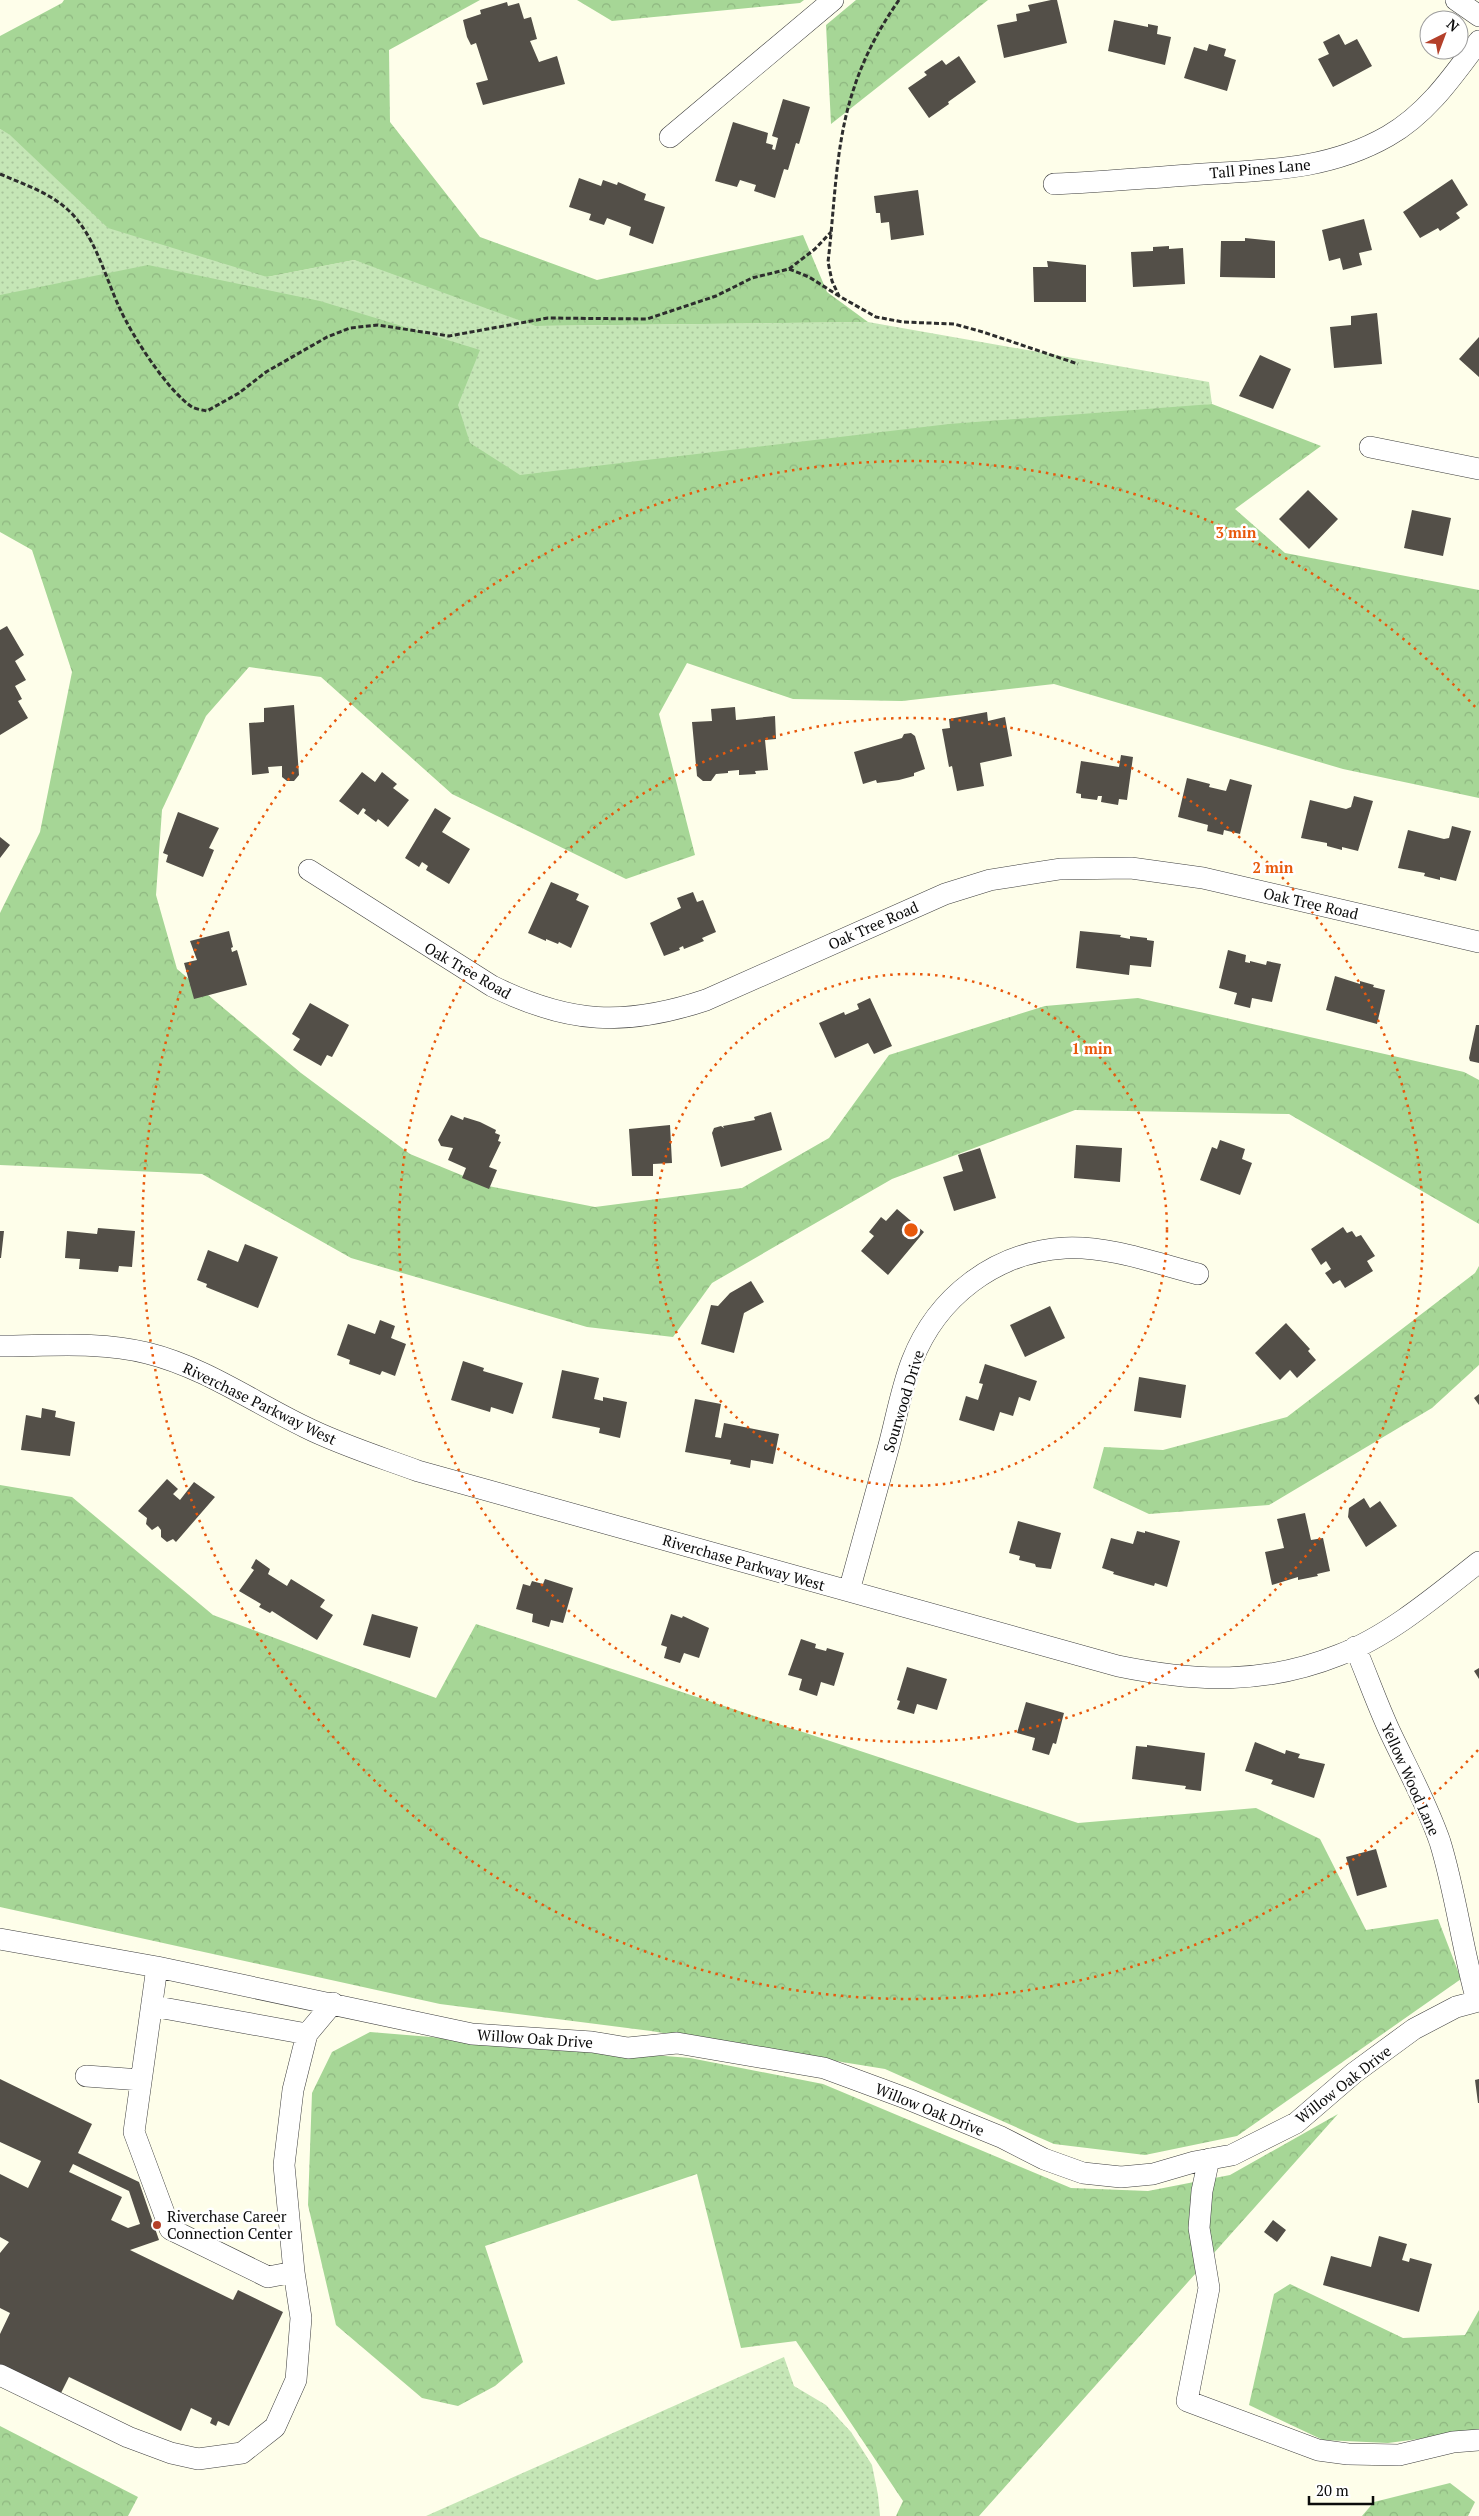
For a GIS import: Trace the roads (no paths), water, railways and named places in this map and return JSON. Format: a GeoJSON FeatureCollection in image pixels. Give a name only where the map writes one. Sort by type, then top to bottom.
{"type":"FeatureCollection","features":[{"type":"Feature","properties":{"kind":"street"},"geometry":{"type":"LineString","coordinates":[[670,137],[833,0]]}},
{"type":"Feature","properties":{"kind":"street"},"geometry":{"type":"LineString","coordinates":[[1456,0],[1479,16]]}},
{"type":"Feature","properties":{"kind":"street","name":"Tall Pines Lane"},"geometry":{"type":"LineString","coordinates":[[1054,184],[1302,168],[1345,156],[1388,136],[1403,126],[1436,97],[1479,41]]}},
{"type":"Feature","properties":{"kind":"street"},"geometry":{"type":"LineString","coordinates":[[1370,447],[1479,469]]}},
{"type":"Feature","properties":{"kind":"street","name":"Oak Tree Road"},"geometry":{"type":"LineString","coordinates":[[308,870],[492,986],[521,1000],[548,1009],[600,1019],[653,1015],[682,1008],[706,1000],[945,894],[990,880],[1060,869],[1131,868],[1203,878],[1479,942]]}},
{"type":"Feature","properties":{"kind":"street","name":"Sourwood Drive"},"geometry":{"type":"LineString","coordinates":[[849,1591],[912,1362],[935,1318],[971,1280],[996,1266],[1025,1254],[1064,1248],[1123,1254],[1198,1274]]}},
{"type":"Feature","properties":{"kind":"street","name":"Riverchase Parkway West"},"geometry":{"type":"LineString","coordinates":[[0,1346],[75,1345],[147,1352],[188,1366],[337,1442],[418,1471],[1118,1666],[1167,1676],[1217,1678],[1266,1674],[1294,1670],[1340,1655],[1402,1619],[1479,1562]]}},
{"type":"Feature","properties":{"kind":"street","name":"Yellow Wood Lane"},"geometry":{"type":"LineString","coordinates":[[1355,1647],[1389,1729],[1439,1840],[1461,1921],[1469,1973],[1478,2001]]}},
{"type":"Feature","properties":{"kind":"street","name":"Willow Oak Drive"},"geometry":{"type":"LineString","coordinates":[[0,1938],[157,1967],[472,2034],[592,2042],[628,2048],[677,2043],[824,2068],[908,2099],[1001,2137],[1044,2159],[1083,2173],[1120,2177],[1153,2174],[1232,2155],[1296,2123],[1330,2092],[1414,2029],[1456,2007],[1478,2001]]}},
{"type":"Feature","properties":{"kind":"street"},"geometry":{"type":"LineString","coordinates":[[157,1967],[134,2132],[170,2229],[268,2277],[294,2272]]}},
{"type":"Feature","properties":{"kind":"street"},"geometry":{"type":"LineString","coordinates":[[0,2375],[128,2437],[171,2453],[198,2459],[242,2454],[275,2427],[296,2380],[301,2318],[294,2272],[284,2165],[296,2076],[307,2034],[333,2003]]}},
{"type":"Feature","properties":{"kind":"street"},"geometry":{"type":"LineString","coordinates":[[152,2006],[307,2034]]}},
{"type":"Feature","properties":{"kind":"street"},"geometry":{"type":"LineString","coordinates":[[86,2076],[141,2080]]}},
{"type":"Feature","properties":{"kind":"street"},"geometry":{"type":"LineString","coordinates":[[1209,2159],[1202,2191],[1199,2228],[1208,2288],[1187,2401],[1318,2450],[1348,2454],[1399,2455],[1453,2442],[1479,2440]]}},
{"type":"Feature","properties":{"kind":"place","name":"Riverchase Career Connection Center"},"geometry":{"type":"Point","coordinates":[157,2225]}}]}
